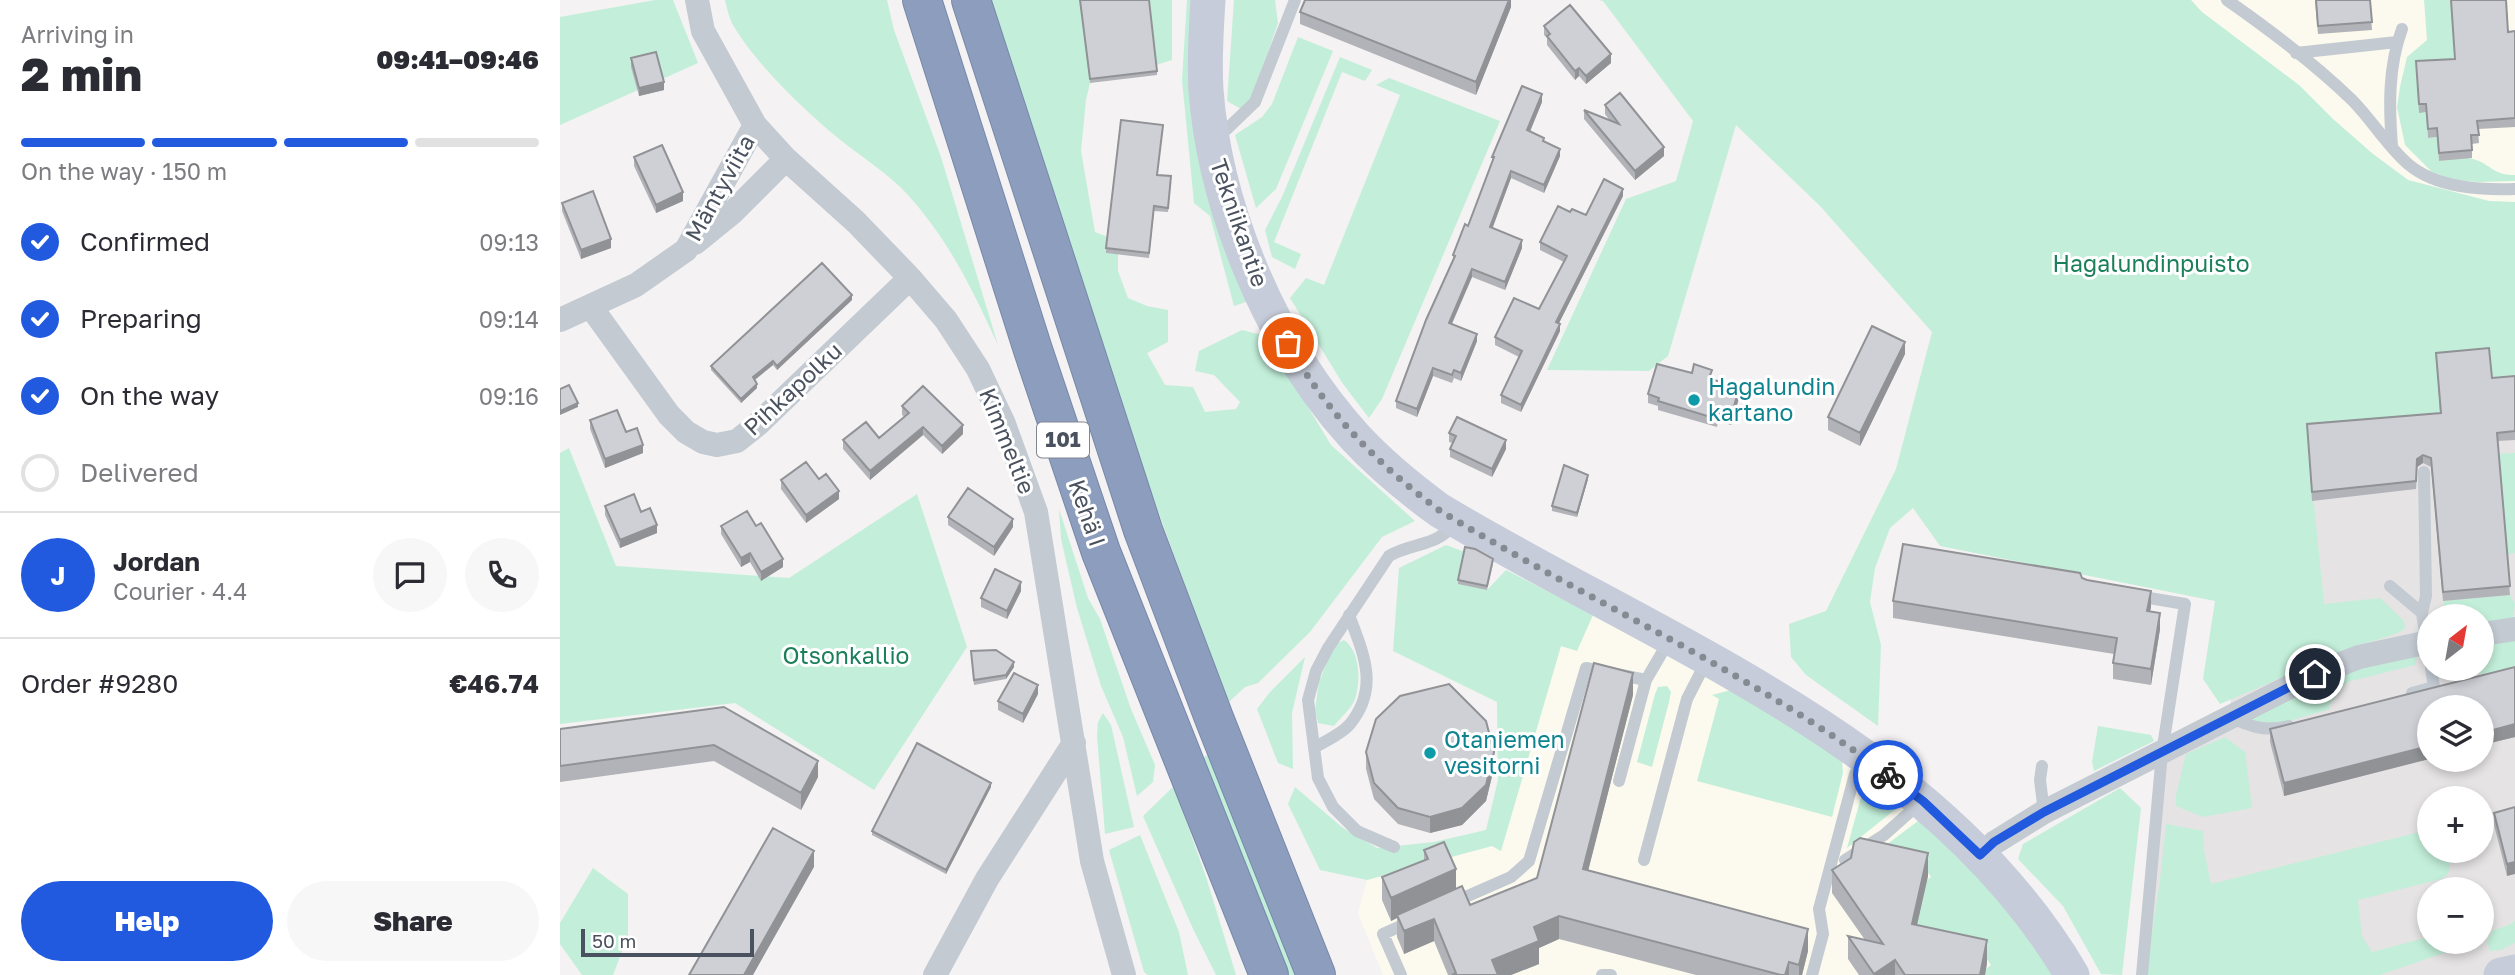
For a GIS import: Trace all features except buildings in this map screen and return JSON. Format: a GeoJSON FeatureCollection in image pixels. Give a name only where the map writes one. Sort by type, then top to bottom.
{"type":"FeatureCollection","features":[{"type":"Feature","properties":{"kind":"highway","name":"Kehä I"},"geometry":{"type":"LineString","coordinates":[[922,0],[1033,350],[1101,552],[1269,975]]}},
{"type":"Feature","properties":{"kind":"highway","name":"Kehä I"},"geometry":{"type":"LineString","coordinates":[[971,0],[1143,530],[1213,718],[1316,975]]}},
{"type":"Feature","properties":{"kind":"main road","name":"Tekniikantie"},"geometry":{"type":"LineString","coordinates":[[1208,0],[1205,77],[1210,131],[1223,188],[1239,237],[1260,289],[1296,357],[1354,436],[1409,488],[1458,523],[1670,639],[1805,718],[1923,801],[1980,855],[2037,921],[2072,975]]}},
{"type":"Feature","properties":{"kind":"main road"},"geometry":{"type":"LineString","coordinates":[[2501,975],[2515,972]]}},
{"type":"Feature","properties":{"kind":"street","name":"Kimmeltie"},"geometry":{"type":"LineString","coordinates":[[697,0],[704,32],[755,125],[786,159],[856,222],[946,320],[978,369],[1004,424],[1036,512],[1092,861],[1125,975]]}},
{"type":"Feature","properties":{"kind":"street","name":"Mäntyviita"},"geometry":{"type":"LineString","coordinates":[[686,250],[755,125]]}},
{"type":"Feature","properties":{"kind":"street","name":"Mäntyviita"},"geometry":{"type":"LineString","coordinates":[[560,320],[636,285],[686,250],[718,226],[786,159]]}},
{"type":"Feature","properties":{"kind":"street","name":"Pihkapolku"},"geometry":{"type":"LineString","coordinates":[[591,307],[678,426],[703,442],[717,445],[737,440],[757,425],[910,278]]}},
{"type":"Feature","properties":{"kind":"street"},"geometry":{"type":"LineString","coordinates":[[2494,632],[2515,629]]}},
{"type":"Feature","properties":{"kind":"street"},"geometry":{"type":"LineString","coordinates":[[1980,855],[1994,842],[2044,812],[2315,674],[2359,657],[2417,649]]}},
{"type":"Feature","properties":{"kind":"street"},"geometry":{"type":"LineString","coordinates":[[935,975],[987,879],[1074,743]]}},
{"type":"Feature","properties":{"kind":"lane"},"geometry":{"type":"LineString","coordinates":[[1210,131],[1227,129],[1255,102],[1295,0]]}},
{"type":"Feature","properties":{"kind":"lane"},"geometry":{"type":"LineString","coordinates":[[2227,0],[2352,100],[2410,166],[2443,182],[2488,190],[2515,189]]}},
{"type":"Feature","properties":{"kind":"lane"},"geometry":{"type":"LineString","coordinates":[[2392,146],[2388,99],[2397,42],[2402,29]]}},
{"type":"Feature","properties":{"kind":"lane"},"geometry":{"type":"LineString","coordinates":[[2296,53],[2397,42]]}},
{"type":"Feature","properties":{"kind":"lane"},"geometry":{"type":"LineString","coordinates":[[2424,472],[2427,596],[2425,604]]}},
{"type":"Feature","properties":{"kind":"lane"},"geometry":{"type":"LineString","coordinates":[[1394,847],[1357,831],[1333,807],[1318,778],[1308,700],[1313,681],[1328,648],[1389,556],[1404,548],[1440,537],[1458,523]]}},
{"type":"Feature","properties":{"kind":"lane"},"geometry":{"type":"LineString","coordinates":[[2390,586],[2417,609]]}},
{"type":"Feature","properties":{"kind":"lane"},"geometry":{"type":"LineString","coordinates":[[2130,595],[2185,604],[2162,753],[2142,975]]}},
{"type":"Feature","properties":{"kind":"lane"},"geometry":{"type":"LineString","coordinates":[[1314,748],[1350,725],[1366,695],[1367,664],[1349,615]]}},
{"type":"Feature","properties":{"kind":"lane"},"geometry":{"type":"LineString","coordinates":[[1619,781],[1646,680],[1670,639]]}},
{"type":"Feature","properties":{"kind":"lane"},"geometry":{"type":"LineString","coordinates":[[1644,860],[1687,699],[1707,660]]}},
{"type":"Feature","properties":{"kind":"lane"},"geometry":{"type":"LineString","coordinates":[[1445,906],[1511,877],[1529,861],[1586,668],[1646,680]]}},
{"type":"Feature","properties":{"kind":"lane"},"geometry":{"type":"LineString","coordinates":[[2399,697],[2434,687],[2433,681]]}},
{"type":"Feature","properties":{"kind":"lane"},"geometry":{"type":"LineString","coordinates":[[2229,717],[2258,729],[2278,729],[2301,723]]}},
{"type":"Feature","properties":{"kind":"lane"},"geometry":{"type":"LineString","coordinates":[[1812,975],[1823,934],[1819,909],[1855,774],[1863,757]]}},
{"type":"Feature","properties":{"kind":"lane"},"geometry":{"type":"LineString","coordinates":[[2042,766],[2040,780],[2044,812]]}},
{"type":"Feature","properties":{"kind":"lane"},"geometry":{"type":"LineString","coordinates":[[1845,860],[1884,835],[1923,801]]}},
{"type":"Feature","properties":{"kind":"lane"},"geometry":{"type":"LineString","coordinates":[[1401,975],[1384,934],[1420,917]]}},
{"type":"Feature","properties":{"kind":"lane"},"geometry":{"type":"LineString","coordinates":[[1602,975],[1611,975]]}},
{"type":"Feature","properties":{"kind":"shaded area"},"geometry":{"type":"Polygon","coordinates":[[[2191,0],[2515,0],[2515,202],[2489,201],[2409,180],[2373,154],[2299,85],[2202,12],[2191,0]]]}},
{"type":"Feature","properties":{"kind":"shaded area"},"geometry":{"type":"Polygon","coordinates":[[[2515,266],[2515,972],[2502,975],[2142,975],[2162,753],[2229,717],[2252,470],[2515,266]]]}},
{"type":"Feature","properties":{"kind":"shaded area"},"geometry":{"type":"Polygon","coordinates":[[[1593,615],[1731,690],[1898,796],[2056,975],[1383,975],[1358,913],[1367,880],[1492,846],[1501,851],[1561,646],[1577,650],[1593,615]]]}},
{"type":"Feature","properties":{"kind":"green space"},"geometry":{"type":"Polygon","coordinates":[[[655,0],[673,0],[698,63],[560,125],[560,17],[655,0]]]}},
{"type":"Feature","properties":{"kind":"green space"},"geometry":{"type":"Polygon","coordinates":[[[725,0],[887,0],[894,30],[941,157],[998,345],[959,267],[923,213],[892,179],[825,127],[781,85],[742,40],[728,13],[725,0]]]}},
{"type":"Feature","properties":{"kind":"green space"},"geometry":{"type":"Polygon","coordinates":[[[986,0],[1080,0],[1090,83],[1081,151],[1095,232],[1108,237],[1106,253],[1118,254],[1118,271],[1128,298],[1147,306],[1168,310],[1168,342],[1147,353],[1165,385],[1193,387],[1205,412],[1236,409],[1240,402],[1214,375],[1195,371],[1199,351],[1242,330],[1265,336],[1331,445],[1415,521],[1382,537],[1310,632],[1258,683],[1245,687],[1228,703],[1150,489],[986,0]]]}},
{"type":"Feature","properties":{"kind":"green space"},"geometry":{"type":"Polygon","coordinates":[[[1149,0],[1172,0],[1172,60],[1156,65],[1149,0]]]}},
{"type":"Feature","properties":{"kind":"green space"},"geometry":{"type":"Polygon","coordinates":[[[1187,0],[1198,0],[1249,301],[1234,306],[1210,216],[1194,203],[1182,80],[1187,0]]]}},
{"type":"Feature","properties":{"kind":"green space"},"geometry":{"type":"Polygon","coordinates":[[[1234,0],[1275,0],[1278,23],[1251,102],[1241,109],[1227,101],[1234,0]]]}},
{"type":"Feature","properties":{"kind":"green space","name":"Hagalundinpuisto"},"geometry":{"type":"Polygon","coordinates":[[[1599,0],[2191,0],[2202,12],[2299,85],[2373,154],[2408,180],[2489,201],[2515,202],[2515,384],[2441,421],[2307,433],[2324,604],[2380,598],[2404,621],[2405,628],[2387,637],[2349,648],[2220,704],[2203,679],[2215,601],[1940,546],[1913,508],[1890,528],[1875,568],[1870,602],[1881,645],[1878,726],[1806,675],[1791,657],[1789,624],[1826,611],[1896,469],[1932,332],[1820,206],[1736,125],[1668,356],[1649,371],[1547,370],[1626,199],[1676,181],[1693,121],[1603,1],[1599,0]]]}},
{"type":"Feature","properties":{"kind":"green space"},"geometry":{"type":"Polygon","coordinates":[[[2424,0],[2451,0],[2455,67],[2419,112],[2426,112],[2428,138],[2437,137],[2439,161],[2473,159],[2501,173],[2515,175],[2515,181],[2453,180],[2432,172],[2405,145],[2397,107],[2407,57],[2427,40],[2424,0]]]}},
{"type":"Feature","properties":{"kind":"green space"},"geometry":{"type":"Polygon","coordinates":[[[1298,37],[1333,51],[1276,189],[1256,208],[1235,135],[1262,117],[1272,104],[1298,37]]]}},
{"type":"Feature","properties":{"kind":"green space"},"geometry":{"type":"Polygon","coordinates":[[[1340,57],[1372,70],[1365,81],[1342,72],[1274,242],[1301,254],[1295,269],[1272,257],[1265,230],[1282,197],[1340,57]]]}},
{"type":"Feature","properties":{"kind":"green space"},"geometry":{"type":"Polygon","coordinates":[[[1389,78],[1500,121],[1382,399],[1369,418],[1343,384],[1290,298],[1306,278],[1324,285],[1400,95],[1376,85],[1389,78]]]}},
{"type":"Feature","properties":{"kind":"green space","name":"Otsonkallio"},"geometry":{"type":"Polygon","coordinates":[[[569,448],[616,566],[789,578],[917,494],[967,647],[874,790],[735,703],[560,724],[560,453],[569,448]]]}},
{"type":"Feature","properties":{"kind":"green space"},"geometry":{"type":"Polygon","coordinates":[[[2515,453],[2515,553],[2506,555],[2498,454],[2515,453]]]}},
{"type":"Feature","properties":{"kind":"green space"},"geometry":{"type":"Polygon","coordinates":[[[1059,509],[1088,598],[1100,619],[1131,709],[1155,765],[1153,782],[1137,796],[1123,737],[1101,686],[1077,608],[1061,539],[1059,509]]]}},
{"type":"Feature","properties":{"kind":"green space"},"geometry":{"type":"Polygon","coordinates":[[[1446,545],[1465,552],[1487,590],[1506,570],[1593,615],[1577,651],[1561,646],[1501,851],[1492,846],[1367,880],[1320,870],[1288,804],[1295,787],[1343,828],[1377,848],[1434,842],[1486,830],[1498,780],[1497,702],[1393,651],[1399,568],[1446,545]]]}},
{"type":"Feature","properties":{"kind":"green space"},"geometry":{"type":"Polygon","coordinates":[[[2510,595],[2515,604],[2513,619],[2494,623],[2494,604],[2444,604],[2443,601],[2510,595]]]}},
{"type":"Feature","properties":{"kind":"green space"},"geometry":{"type":"Polygon","coordinates":[[[2515,638],[2515,668],[2494,673],[2494,642],[2515,638]]]}},
{"type":"Feature","properties":{"kind":"green space"},"geometry":{"type":"Polygon","coordinates":[[[1344,640],[1353,651],[1358,667],[1355,699],[1334,726],[1318,723],[1315,710],[1319,682],[1334,645],[1344,640]]]}},
{"type":"Feature","properties":{"kind":"green space"},"geometry":{"type":"Polygon","coordinates":[[[2417,652],[2415,665],[2347,682],[2329,705],[2330,709],[2278,724],[2252,721],[2253,716],[2355,665],[2417,652]]]}},
{"type":"Feature","properties":{"kind":"green space"},"geometry":{"type":"Polygon","coordinates":[[[1305,657],[1292,713],[1293,769],[1278,763],[1257,709],[1305,657]]]}},
{"type":"Feature","properties":{"kind":"green space"},"geometry":{"type":"Polygon","coordinates":[[[1667,686],[1671,692],[1652,767],[1637,762],[1655,694],[1658,687],[1667,686]]]}},
{"type":"Feature","properties":{"kind":"green space"},"geometry":{"type":"Polygon","coordinates":[[[1731,690],[1842,759],[1843,773],[1832,817],[1697,781],[1719,699],[1712,695],[1731,690]]]}},
{"type":"Feature","properties":{"kind":"green space"},"geometry":{"type":"Polygon","coordinates":[[[1103,713],[1111,725],[1134,827],[1105,834],[1097,736],[1098,722],[1103,713]]]}},
{"type":"Feature","properties":{"kind":"green space"},"geometry":{"type":"Polygon","coordinates":[[[2098,726],[2151,735],[2154,741],[2094,771],[2092,762],[2098,726]]]}},
{"type":"Feature","properties":{"kind":"green space"},"geometry":{"type":"Polygon","coordinates":[[[2225,737],[2245,752],[2252,808],[2203,817],[2176,806],[2186,754],[2225,737]]]}},
{"type":"Feature","properties":{"kind":"green space"},"geometry":{"type":"Polygon","coordinates":[[[1210,753],[1300,975],[1289,975],[1200,760],[1210,753]]]}},
{"type":"Feature","properties":{"kind":"green space"},"geometry":{"type":"Polygon","coordinates":[[[1866,779],[1899,801],[1897,808],[1847,848],[1866,779]]]}},
{"type":"Feature","properties":{"kind":"green space"},"geometry":{"type":"Polygon","coordinates":[[[1174,786],[1236,975],[1216,975],[1143,816],[1174,786]]]}},
{"type":"Feature","properties":{"kind":"green space"},"geometry":{"type":"Polygon","coordinates":[[[2120,788],[2141,808],[2122,975],[2101,974],[2063,906],[2018,859],[2023,844],[2120,788]]]}},
{"type":"Feature","properties":{"kind":"green space"},"geometry":{"type":"Polygon","coordinates":[[[1918,821],[1925,822],[1991,885],[2056,975],[1978,975],[1991,965],[1986,958],[1912,947],[1918,887],[1931,877],[1926,870],[1886,845],[1918,821]]]}},
{"type":"Feature","properties":{"kind":"green space"},"geometry":{"type":"Polygon","coordinates":[[[2166,824],[2203,831],[2211,884],[2417,833],[2417,863],[2449,863],[2448,874],[2444,877],[2417,877],[2417,885],[2358,900],[2362,936],[2372,952],[2417,940],[2417,954],[2441,954],[2380,975],[2147,975],[2166,824]]]}},
{"type":"Feature","properties":{"kind":"green space"},"geometry":{"type":"Polygon","coordinates":[[[1140,835],[1179,932],[1188,975],[1148,975],[1144,972],[1109,850],[1140,835]]]}},
{"type":"Feature","properties":{"kind":"green space"},"geometry":{"type":"Polygon","coordinates":[[[593,868],[628,894],[628,936],[613,975],[582,975],[560,944],[560,923],[593,868]]]}},
{"type":"Feature","properties":{"kind":"green space"},"geometry":{"type":"Polygon","coordinates":[[[2515,920],[2515,943],[2494,951],[2494,930],[2515,920]]]}},
{"type":"Feature","properties":{"kind":"way so far"},"geometry":{"type":"LineString","coordinates":[[1288,343],[1354,436],[1409,488],[1439,510],[1458,523],[1753,685],[1888,775]]}},
{"type":"Feature","properties":{"kind":"place","name":"Hagalundin kartano"},"geometry":{"type":"Point","coordinates":[1694,400]}},
{"type":"Feature","properties":{"kind":"place","name":"Otaniemen vesitorni"},"geometry":{"type":"Point","coordinates":[1430,753]}},
{"type":"Feature","properties":{"kind":"route"},"geometry":{"type":"LineString","coordinates":[[1888,775],[1923,801],[1980,855],[1994,842],[2044,812],[2315,674]]}}]}
